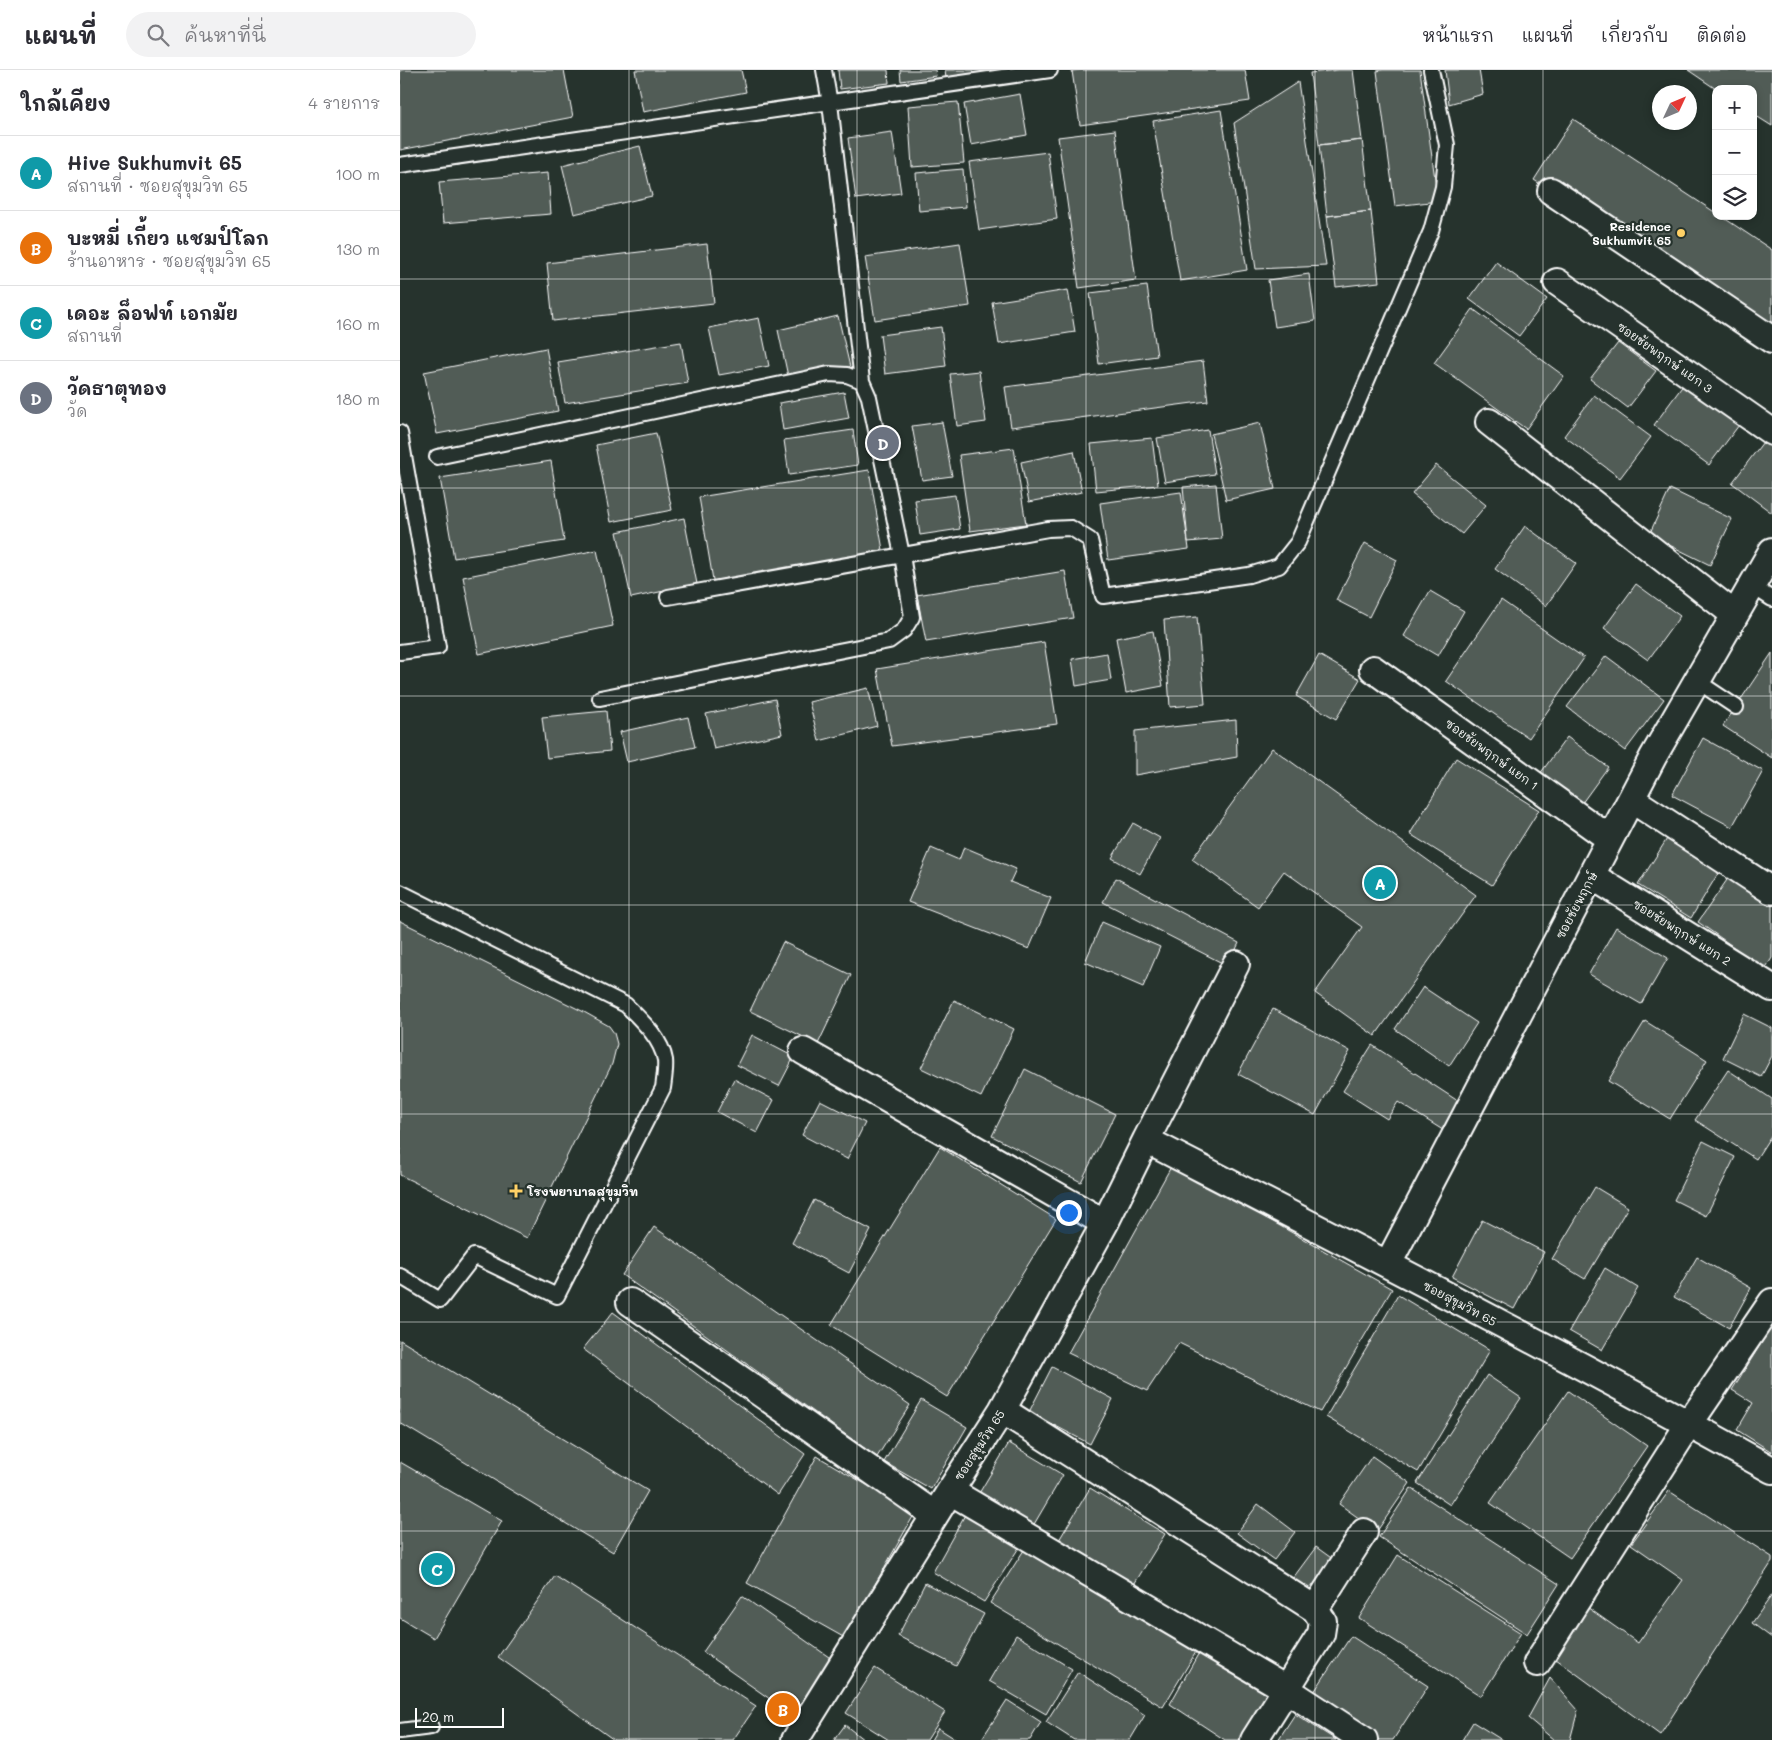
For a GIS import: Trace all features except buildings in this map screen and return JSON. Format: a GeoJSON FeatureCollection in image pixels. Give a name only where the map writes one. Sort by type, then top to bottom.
{"type":"FeatureCollection","features":[{"type":"Feature","properties":{"kind":"street"},"geometry":{"type":"LineString","coordinates":[[1551,191],[1772,340]]}},
{"type":"Feature","properties":{"kind":"street","name":"ซอยชัยพฤกษ์ แยก 3"},"geometry":{"type":"LineString","coordinates":[[1557,282],[1772,432]]}},
{"type":"Feature","properties":{"kind":"street"},"geometry":{"type":"LineString","coordinates":[[1489,422],[1735,615]]}},
{"type":"Feature","properties":{"kind":"street","name":"ซอยชัยพฤกษ์"},"geometry":{"type":"LineString","coordinates":[[1388,1264],[1631,799],[1735,615],[1762,592],[1772,551]]}},
{"type":"Feature","properties":{"kind":"street","name":"ซอยชัยพฤกษ์ แยก 1"},"geometry":{"type":"LineString","coordinates":[[1373,669],[1610,839]]}},
{"type":"Feature","properties":{"kind":"street"},"geometry":{"type":"LineString","coordinates":[[1631,799],[1772,891]]}},
{"type":"Feature","properties":{"kind":"street","name":"ซอยชัยพฤกษ์ แยก 2"},"geometry":{"type":"LineString","coordinates":[[1592,876],[1772,988]]}},
{"type":"Feature","properties":{"kind":"street","name":"ซอยสุขุมวิท 65"},"geometry":{"type":"LineString","coordinates":[[795,1740],[1002,1410],[1105,1224],[1236,964]]}},
{"type":"Feature","properties":{"kind":"street"},"geometry":{"type":"LineString","coordinates":[[803,1052],[1105,1224]]}},
{"type":"Feature","properties":{"kind":"street","name":"ซอยสุขุมวิท 65"},"geometry":{"type":"LineString","coordinates":[[1146,1140],[1388,1264],[1772,1470]]}},
{"type":"Feature","properties":{"kind":"street"},"geometry":{"type":"LineString","coordinates":[[630,1302],[935,1515]]}},
{"type":"Feature","properties":{"kind":"street"},"geometry":{"type":"LineString","coordinates":[[1537,1663],[1689,1424],[1772,1302]]}},
{"type":"Feature","properties":{"kind":"street"},"geometry":{"type":"LineString","coordinates":[[1002,1410],[1315,1609],[1323,1621],[1321,1634],[1254,1740]]}},
{"type":"Feature","properties":{"kind":"street"},"geometry":{"type":"LineString","coordinates":[[950,1491],[1286,1689],[1364,1740]]}},
{"type":"Feature","properties":{"kind":"street"},"geometry":{"type":"LineString","coordinates":[[1315,1609],[1364,1532]]}},
{"type":"Feature","properties":{"kind":"lane"},"geometry":{"type":"LineString","coordinates":[[600,698],[889,641],[904,630],[912,617],[902,555],[869,397],[862,381],[830,103],[824,70]]}},
{"type":"Feature","properties":{"kind":"lane"},"geometry":{"type":"LineString","coordinates":[[400,165],[1050,70]]}},
{"type":"Feature","properties":{"kind":"lane"},"geometry":{"type":"LineString","coordinates":[[668,598],[1048,528],[1071,528],[1090,540],[1103,596],[1249,575],[1279,566],[1298,542],[1431,231],[1443,187],[1447,145],[1431,70]]}},
{"type":"Feature","properties":{"kind":"lane"},"geometry":{"type":"LineString","coordinates":[[437,457],[829,374],[847,374],[862,381]]}},
{"type":"Feature","properties":{"kind":"lane"},"geometry":{"type":"LineString","coordinates":[[400,433],[438,647],[400,652]]}},
{"type":"Feature","properties":{"kind":"lane"},"geometry":{"type":"LineString","coordinates":[[1697,681],[1736,707]]}},
{"type":"Feature","properties":{"kind":"lane"},"geometry":{"type":"LineString","coordinates":[[400,892],[626,1005],[656,1039],[664,1060],[663,1088],[557,1296],[474,1256],[440,1300],[400,1276]]}},
{"type":"Feature","properties":{"kind":"lane"},"geometry":{"type":"LineString","coordinates":[[400,1731],[432,1727]]}},
{"type":"Feature","properties":{"kind":"place","name":"Residence Sukhumvit 65"},"geometry":{"type":"Point","coordinates":[1681,233]}},
{"type":"Feature","properties":{"kind":"place","name":"วัดธาตุทอง"},"geometry":{"type":"Point","coordinates":[883,443]}},
{"type":"Feature","properties":{"kind":"place","name":"Hive Sukhumvit 65"},"geometry":{"type":"Point","coordinates":[1380,883]}},
{"type":"Feature","properties":{"kind":"place","name":"โรงพยาบาลสุขุมวิท"},"geometry":{"type":"Point","coordinates":[516,1191]}},
{"type":"Feature","properties":{"kind":"place","name":"เดอะ ล็อฟท์ เอกมัย"},"geometry":{"type":"Point","coordinates":[437,1569]}},
{"type":"Feature","properties":{"kind":"place","name":"บะหมี่ เกี้ยว แชมป์โลก"},"geometry":{"type":"Point","coordinates":[783,1709]}}]}
